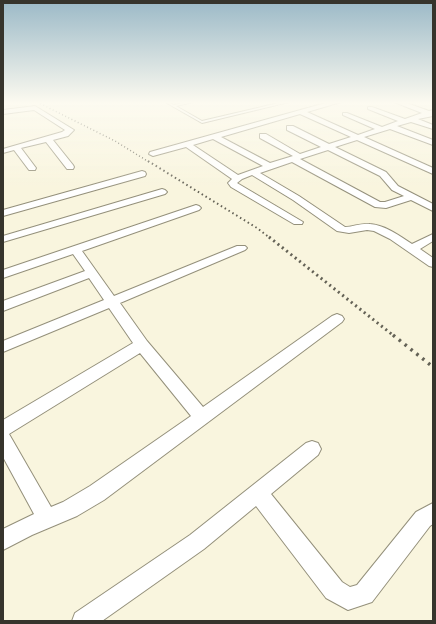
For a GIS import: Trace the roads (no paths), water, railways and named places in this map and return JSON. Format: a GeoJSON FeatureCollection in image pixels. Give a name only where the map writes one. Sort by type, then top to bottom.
{"type":"FeatureCollection","features":[{"type":"Feature","properties":{"kind":"street"},"geometry":{"type":"LineString","coordinates":[[3,151],[65,134],[69,131]]}},
{"type":"Feature","properties":{"kind":"street"},"geometry":{"type":"LineString","coordinates":[[153,154],[235,131]]}},
{"type":"Feature","properties":{"kind":"street"},"geometry":{"type":"LineString","coordinates":[[296,131],[382,174],[387,177],[393,186],[433,208]]}},
{"type":"Feature","properties":{"kind":"street"},"geometry":{"type":"LineString","coordinates":[[345,131],[433,171]]}},
{"type":"Feature","properties":{"kind":"street"},"geometry":{"type":"LineString","coordinates":[[298,222],[232,183],[237,178],[252,172],[375,131]]}},
{"type":"Feature","properties":{"kind":"street"},"geometry":{"type":"LineString","coordinates":[[403,131],[433,143]]}},
{"type":"Feature","properties":{"kind":"street"},"geometry":{"type":"LineString","coordinates":[[263,136],[296,158],[378,205],[386,205],[412,197]]}},
{"type":"Feature","properties":{"kind":"street"},"geometry":{"type":"LineString","coordinates":[[215,137],[269,166]]}},
{"type":"Feature","properties":{"kind":"street"},"geometry":{"type":"LineString","coordinates":[[48,139],[70,167]]}},
{"type":"Feature","properties":{"kind":"street"},"geometry":{"type":"LineString","coordinates":[[188,144],[237,178]]}},
{"type":"Feature","properties":{"kind":"street"},"geometry":{"type":"LineString","coordinates":[[16,147],[32,168]]}},
{"type":"Feature","properties":{"kind":"street"},"geometry":{"type":"LineString","coordinates":[[252,172],[296,198],[341,229],[346,231],[364,227],[372,227],[386,233],[433,264]]}},
{"type":"Feature","properties":{"kind":"street"},"geometry":{"type":"LineString","coordinates":[[3,202],[5,212],[142,174]]}},
{"type":"Feature","properties":{"kind":"street"},"geometry":{"type":"LineString","coordinates":[[3,239],[162,192]]}},
{"type":"Feature","properties":{"kind":"street"},"geometry":{"type":"LineString","coordinates":[[3,274],[196,208]]}},
{"type":"Feature","properties":{"kind":"street"},"geometry":{"type":"LineString","coordinates":[[411,249],[433,237]]}},
{"type":"Feature","properties":{"kind":"street"},"geometry":{"type":"LineString","coordinates":[[3,347],[112,303],[241,248]]}},
{"type":"Feature","properties":{"kind":"street"},"geometry":{"type":"LineString","coordinates":[[76,249],[142,345],[201,416]]}},
{"type":"Feature","properties":{"kind":"street"},"geometry":{"type":"LineString","coordinates":[[3,306],[92,273]]}},
{"type":"Feature","properties":{"kind":"street"},"geometry":{"type":"LineString","coordinates":[[3,540],[25,528],[70,509],[97,493],[201,416],[337,319]]}},
{"type":"Feature","properties":{"kind":"street"},"geometry":{"type":"LineString","coordinates":[[3,429],[142,345]]}},
{"type":"Feature","properties":{"kind":"street"},"geometry":{"type":"LineString","coordinates":[[3,440],[47,519]]}},
{"type":"Feature","properties":{"kind":"street"},"geometry":{"type":"LineString","coordinates":[[83,621],[198,542],[312,449]]}},
{"type":"Feature","properties":{"kind":"street"},"geometry":{"type":"LineString","coordinates":[[258,493],[334,590],[348,599],[364,594],[423,519],[433,513]]}},
{"type":"Feature","properties":{"kind":"railway"},"geometry":{"type":"LineString","coordinates":[[95,131],[115,141],[149,162]]}},
{"type":"Feature","properties":{"kind":"railway"},"geometry":{"type":"LineString","coordinates":[[148,161],[257,228],[270,238]]}},
{"type":"Feature","properties":{"kind":"railway"},"geometry":{"type":"LineString","coordinates":[[269,237],[394,336]]}},
{"type":"Feature","properties":{"kind":"railway"},"geometry":{"type":"LineString","coordinates":[[393,335],[433,367]]}}]}
